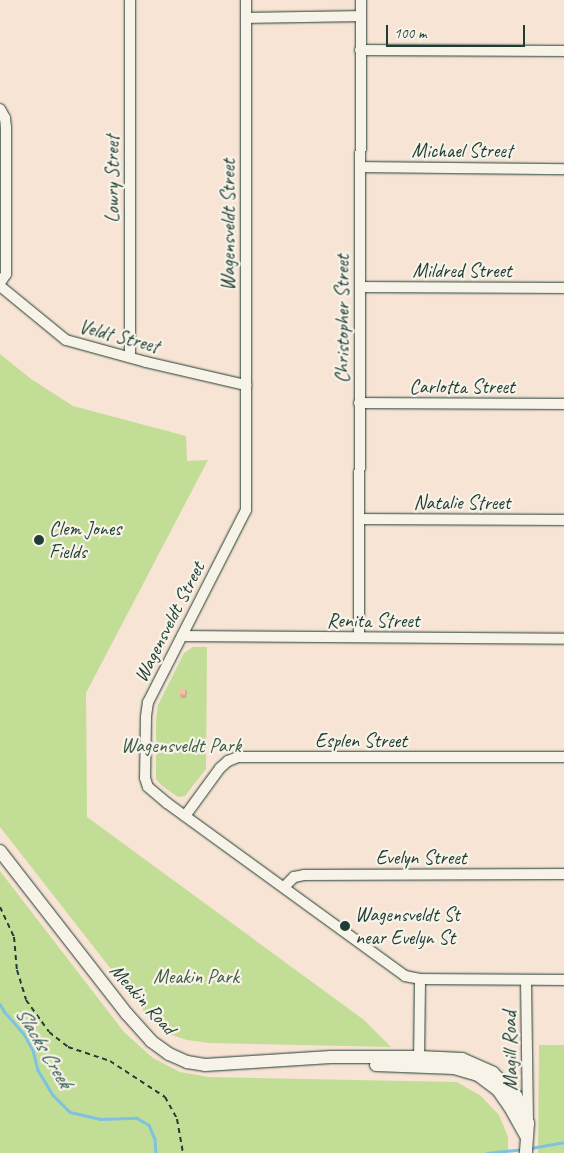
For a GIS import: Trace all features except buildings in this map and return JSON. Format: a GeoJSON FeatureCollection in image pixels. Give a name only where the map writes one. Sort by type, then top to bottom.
{"type":"FeatureCollection","features":[{"type":"Feature","properties":{"kind":"street","name":"Lowry Street"},"geometry":{"type":"LineString","coordinates":[[130,0],[130,358]]}},
{"type":"Feature","properties":{"kind":"street","name":"Wagensveldt Street"},"geometry":{"type":"LineString","coordinates":[[246,0],[246,510],[146,710],[145,778],[152,791],[401,973],[420,979],[564,980]]}},
{"type":"Feature","properties":{"kind":"street","name":"Christopher Street"},"geometry":{"type":"LineString","coordinates":[[359,638],[360,0]]}},
{"type":"Feature","properties":{"kind":"street"},"geometry":{"type":"LineString","coordinates":[[246,18],[360,16]]}},
{"type":"Feature","properties":{"kind":"street"},"geometry":{"type":"LineString","coordinates":[[360,50],[564,51]]}},
{"type":"Feature","properties":{"kind":"street"},"geometry":{"type":"LineString","coordinates":[[0,109],[5,118],[6,127],[6,274],[0,285]]}},
{"type":"Feature","properties":{"kind":"street","name":"Michael Street"},"geometry":{"type":"LineString","coordinates":[[360,167],[564,169]]}},
{"type":"Feature","properties":{"kind":"street","name":"Veldt Street"},"geometry":{"type":"LineString","coordinates":[[0,285],[66,340],[130,358],[246,385]]}},
{"type":"Feature","properties":{"kind":"street","name":"Mildred Street"},"geometry":{"type":"LineString","coordinates":[[360,287],[564,288]]}},
{"type":"Feature","properties":{"kind":"street","name":"Carlotta Street"},"geometry":{"type":"LineString","coordinates":[[360,403],[564,404]]}},
{"type":"Feature","properties":{"kind":"street","name":"Natalie Street"},"geometry":{"type":"LineString","coordinates":[[359,519],[564,520]]}},
{"type":"Feature","properties":{"kind":"street","name":"Renita Street"},"geometry":{"type":"LineString","coordinates":[[182,636],[564,639]]}},
{"type":"Feature","properties":{"kind":"street","name":"Esplen Street"},"geometry":{"type":"LineString","coordinates":[[185,816],[220,768],[228,760],[238,757],[564,757]]}},
{"type":"Feature","properties":{"kind":"street","name":"Meakin Road"},"geometry":{"type":"LineString","coordinates":[[0,851],[127,1014],[151,1041],[169,1054],[188,1062],[205,1066],[314,1060],[331,1057],[419,1062],[468,1071],[488,1081],[506,1100],[526,1136]]}},
{"type":"Feature","properties":{"kind":"street","name":"Evelyn Street"},"geometry":{"type":"LineString","coordinates":[[284,888],[294,876],[304,875],[564,874]]}},
{"type":"Feature","properties":{"kind":"street"},"geometry":{"type":"LineString","coordinates":[[419,1062],[420,979]]}},
{"type":"Feature","properties":{"kind":"street","name":"Magill Road"},"geometry":{"type":"LineString","coordinates":[[526,980],[528,1123]]}},
{"type":"Feature","properties":{"kind":"street","name":"Meakin Road"},"geometry":{"type":"LineString","coordinates":[[419,1062],[462,1059],[488,1070],[501,1079],[516,1096],[528,1123],[526,1153]]}},
{"type":"Feature","properties":{"kind":"path"},"geometry":{"type":"LineString","coordinates":[[0,907],[14,937],[17,970],[26,1000],[48,1032],[68,1047],[110,1061],[165,1097],[177,1119],[183,1153]]}},
{"type":"Feature","properties":{"kind":"green space","name":"Meakin Park"},"geometry":{"type":"Polygon","coordinates":[[[0,354],[31,379],[73,406],[186,436],[187,461],[208,460],[86,693],[87,817],[364,1020],[391,1047],[209,1043],[187,1040],[165,1033],[150,1019],[0,827],[0,354]]]}},
{"type":"Feature","properties":{"kind":"green space","name":"Wagensveldt Park"},"geometry":{"type":"Polygon","coordinates":[[[193,647],[207,647],[206,769],[185,796],[178,797],[162,786],[156,779],[156,720],[158,705],[184,653],[193,647]]]}},
{"type":"Feature","properties":{"kind":"green space","name":"Meakin Park"},"geometry":{"type":"Polygon","coordinates":[[[0,871],[124,1032],[153,1058],[180,1072],[209,1077],[457,1082],[481,1096],[499,1115],[508,1137],[508,1153],[0,1153],[0,871]]]}},
{"type":"Feature","properties":{"kind":"green space"},"geometry":{"type":"Polygon","coordinates":[[[539,1045],[564,1045],[564,1153],[538,1153],[539,1045]]]}},
{"type":"Feature","properties":{"kind":"waterway","name":"Slacks Creek"},"geometry":{"type":"LineString","coordinates":[[0,1004],[24,1034],[33,1050],[38,1070],[53,1095],[70,1112],[100,1119],[137,1118],[149,1125],[155,1139],[156,1153]]}},
{"type":"Feature","properties":{"kind":"waterway"},"geometry":{"type":"LineString","coordinates":[[531,1148],[564,1142]]}},
{"type":"Feature","properties":{"kind":"waterway"},"geometry":{"type":"LineString","coordinates":[[487,1153],[523,1149]]}},
{"type":"Feature","properties":{"kind":"place","name":"Clem Jones Fields"},"geometry":{"type":"Point","coordinates":[39,540]}},
{"type":"Feature","properties":{"kind":"place","name":"Wagensveldt St near Evelyn St"},"geometry":{"type":"Point","coordinates":[345,926]}}]}
